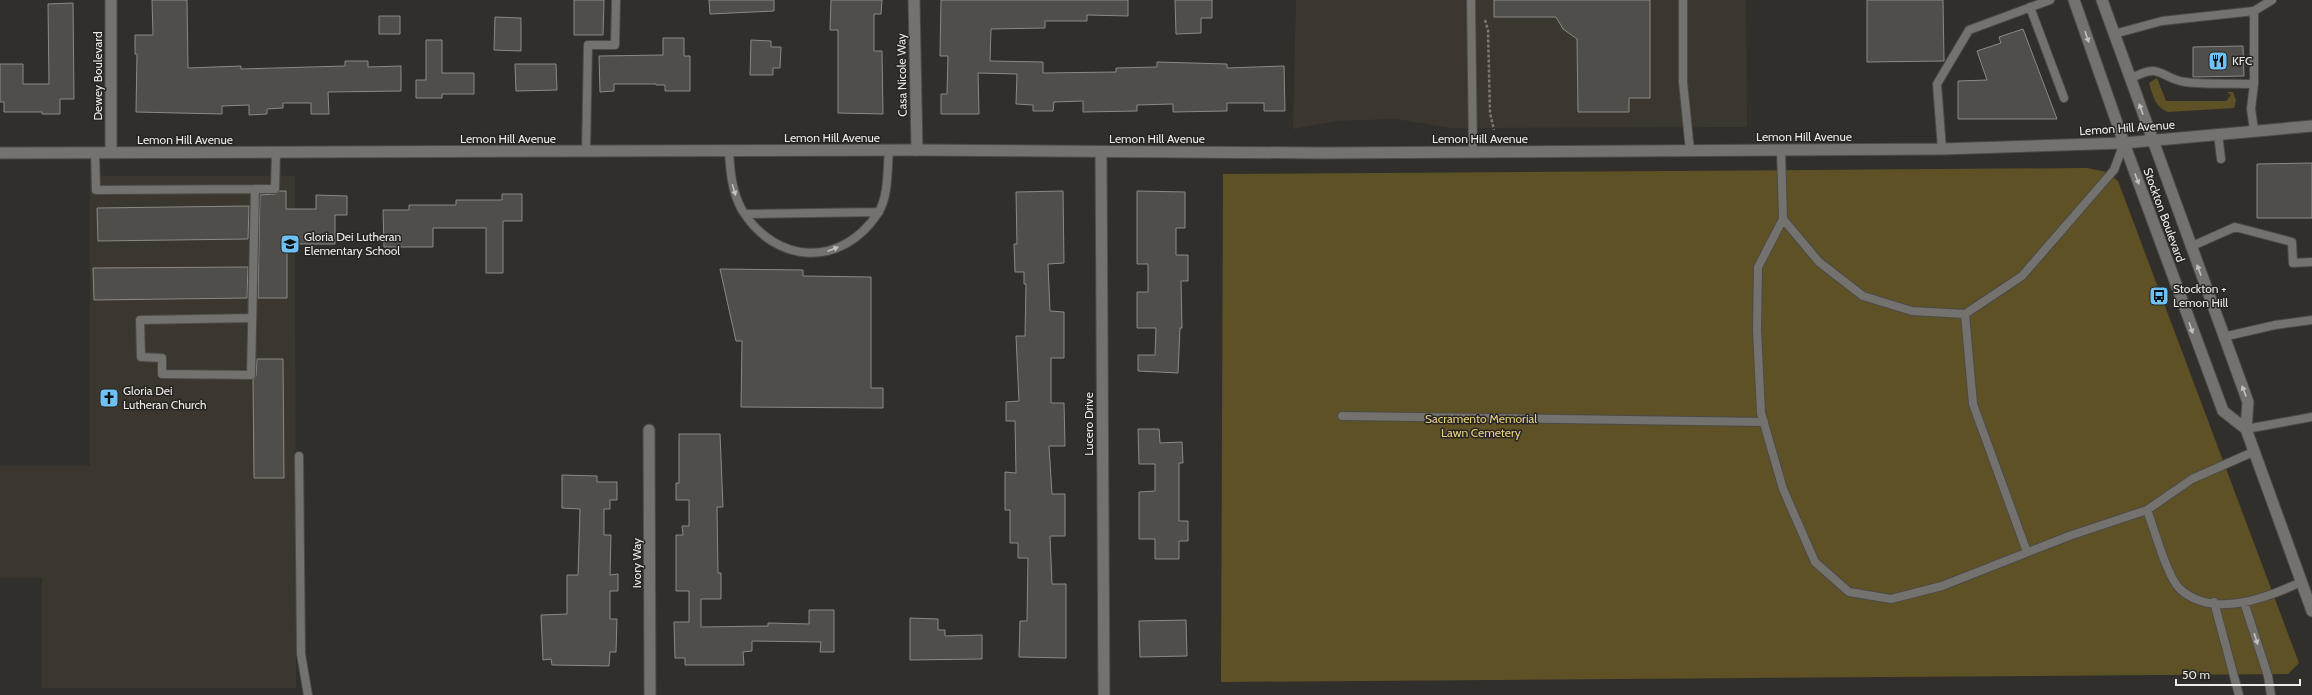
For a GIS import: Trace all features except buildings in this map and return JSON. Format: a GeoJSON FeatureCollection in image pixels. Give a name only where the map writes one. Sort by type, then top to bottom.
{"type":"FeatureCollection","features":[{"type":"Feature","properties":{"kind":"street","name":"Dewey Boulevard"},"geometry":{"type":"LineString","coordinates":[[111,0],[111,152]]}},
{"type":"Feature","properties":{"kind":"street","name":"Casa Nicole Way"},"geometry":{"type":"LineString","coordinates":[[914,0],[917,150]]}},
{"type":"Feature","properties":{"kind":"street","name":"Stockton Boulevard"},"geometry":{"type":"LineString","coordinates":[[2074,0],[2124,143],[2223,411],[2246,429]]}},
{"type":"Feature","properties":{"kind":"street","name":"Stockton Boulevard"},"geometry":{"type":"LineString","coordinates":[[2102,0],[2223,338],[2248,402],[2246,429],[2253,452],[2312,611]]}},
{"type":"Feature","properties":{"kind":"street","name":"Lemon Hill Avenue"},"geometry":{"type":"LineString","coordinates":[[0,154],[95,152],[276,153],[889,150],[1101,152],[1472,152],[1942,150],[2124,143],[2218,133],[2312,126]]}},
{"type":"Feature","properties":{"kind":"street","name":"Lucero Drive"},"geometry":{"type":"LineString","coordinates":[[1101,152],[1104,695]]}},
{"type":"Feature","properties":{"kind":"street","name":"Ivory Way"},"geometry":{"type":"LineString","coordinates":[[649,430],[650,695]]}},
{"type":"Feature","properties":{"kind":"lane"},"geometry":{"type":"LineString","coordinates":[[586,152],[588,45],[615,45],[616,0]]}},
{"type":"Feature","properties":{"kind":"lane"},"geometry":{"type":"LineString","coordinates":[[1470,0],[1472,152]]}},
{"type":"Feature","properties":{"kind":"lane"},"geometry":{"type":"LineString","coordinates":[[1684,0],[1683,82],[1690,151]]}},
{"type":"Feature","properties":{"kind":"lane"},"geometry":{"type":"LineString","coordinates":[[1942,150],[1937,84],[1969,30],[2050,0]]}},
{"type":"Feature","properties":{"kind":"lane"},"geometry":{"type":"LineString","coordinates":[[2114,34],[2162,21],[2254,11],[2272,0]]}},
{"type":"Feature","properties":{"kind":"lane"},"geometry":{"type":"LineString","coordinates":[[2030,7],[2064,98]]}},
{"type":"Feature","properties":{"kind":"lane"},"geometry":{"type":"LineString","coordinates":[[2254,11],[2254,84],[2251,110],[2254,130]]}},
{"type":"Feature","properties":{"kind":"lane"},"geometry":{"type":"LineString","coordinates":[[2130,79],[2142,72],[2159,71],[2184,82],[2254,84]]}},
{"type":"Feature","properties":{"kind":"lane"},"geometry":{"type":"LineString","coordinates":[[2218,133],[2221,159]]}},
{"type":"Feature","properties":{"kind":"lane"},"geometry":{"type":"LineString","coordinates":[[1783,219],[1819,262],[1863,296],[1912,311],[1965,314],[2022,276],[2114,170],[2124,143]]}},
{"type":"Feature","properties":{"kind":"lane"},"geometry":{"type":"LineString","coordinates":[[729,151],[730,172],[734,190],[745,214],[754,226],[773,242],[795,251],[812,254],[830,251],[849,243],[879,212],[886,187],[889,150]]}},
{"type":"Feature","properties":{"kind":"lane"},"geometry":{"type":"LineString","coordinates":[[1781,150],[1783,219],[1758,267],[1757,330],[1761,413],[1783,489],[1815,562],[1850,592],[1891,599],[1942,586],[2027,552],[2147,510],[2192,479],[2253,452]]}},
{"type":"Feature","properties":{"kind":"lane"},"geometry":{"type":"LineString","coordinates":[[95,152],[96,190],[275,189],[276,153]]}},
{"type":"Feature","properties":{"kind":"lane"},"geometry":{"type":"LineString","coordinates":[[252,318],[140,320],[141,357],[162,358],[162,374],[251,375],[255,189]]}},
{"type":"Feature","properties":{"kind":"lane"},"geometry":{"type":"LineString","coordinates":[[745,214],[879,212]]}},
{"type":"Feature","properties":{"kind":"lane"},"geometry":{"type":"LineString","coordinates":[[2190,247],[2235,227],[2292,242],[2293,263],[2312,262]]}},
{"type":"Feature","properties":{"kind":"lane"},"geometry":{"type":"LineString","coordinates":[[1965,314],[1973,404],[2027,552]]}},
{"type":"Feature","properties":{"kind":"lane"},"geometry":{"type":"LineString","coordinates":[[2223,338],[2275,324],[2312,320]]}},
{"type":"Feature","properties":{"kind":"lane"},"geometry":{"type":"LineString","coordinates":[[1342,416],[1764,422]]}},
{"type":"Feature","properties":{"kind":"lane"},"geometry":{"type":"LineString","coordinates":[[2246,429],[2312,417]]}},
{"type":"Feature","properties":{"kind":"lane"},"geometry":{"type":"LineString","coordinates":[[299,456],[302,654],[308,695]]}},
{"type":"Feature","properties":{"kind":"lane"},"geometry":{"type":"LineString","coordinates":[[2147,510],[2167,564],[2180,588],[2199,600],[2228,604],[2244,602],[2275,594],[2301,582]]}},
{"type":"Feature","properties":{"kind":"lane"},"geometry":{"type":"LineString","coordinates":[[2214,602],[2239,695]]}},
{"type":"Feature","properties":{"kind":"lane"},"geometry":{"type":"LineString","coordinates":[[2244,602],[2268,676],[2271,695]]}},
{"type":"Feature","properties":{"kind":"path"},"geometry":{"type":"LineString","coordinates":[[1484,17],[1488,30],[1490,113],[1494,130]]}},
{"type":"Feature","properties":{"kind":"shaded area"},"geometry":{"type":"Polygon","coordinates":[[[1296,0],[1746,0],[1747,127],[1451,128],[1396,119],[1336,121],[1293,129],[1296,0]]]}},
{"type":"Feature","properties":{"kind":"shaded area"},"geometry":{"type":"Polygon","coordinates":[[[90,176],[295,176],[296,688],[42,688],[42,578],[0,578],[0,466],[90,466],[90,176]]]}},
{"type":"Feature","properties":{"kind":"green space"},"geometry":{"type":"Polygon","coordinates":[[[2157,78],[2166,101],[2226,101],[2231,95],[2227,92],[2233,92],[2236,100],[2234,108],[2168,112],[2157,104],[2149,83],[2157,78]]]}},
{"type":"Feature","properties":{"kind":"green space","name":"Sacramento Memorial Lawn Cemetery"},"geometry":{"type":"Polygon","coordinates":[[[2087,168],[2107,172],[2118,181],[2299,663],[2288,674],[1221,682],[1223,174],[2087,168]]]}},
{"type":"Feature","properties":{"kind":"place","name":"KFC"},"geometry":{"type":"Point","coordinates":[2218,61]}},
{"type":"Feature","properties":{"kind":"place","name":"Gloria Dei Lutheran Elementary School"},"geometry":{"type":"Point","coordinates":[290,244]}},
{"type":"Feature","properties":{"kind":"place","name":"Stockton + Lemon Hill"},"geometry":{"type":"Point","coordinates":[2159,296]}},
{"type":"Feature","properties":{"kind":"place","name":"Gloria Dei Lutheran Church"},"geometry":{"type":"Point","coordinates":[109,398]}}]}
